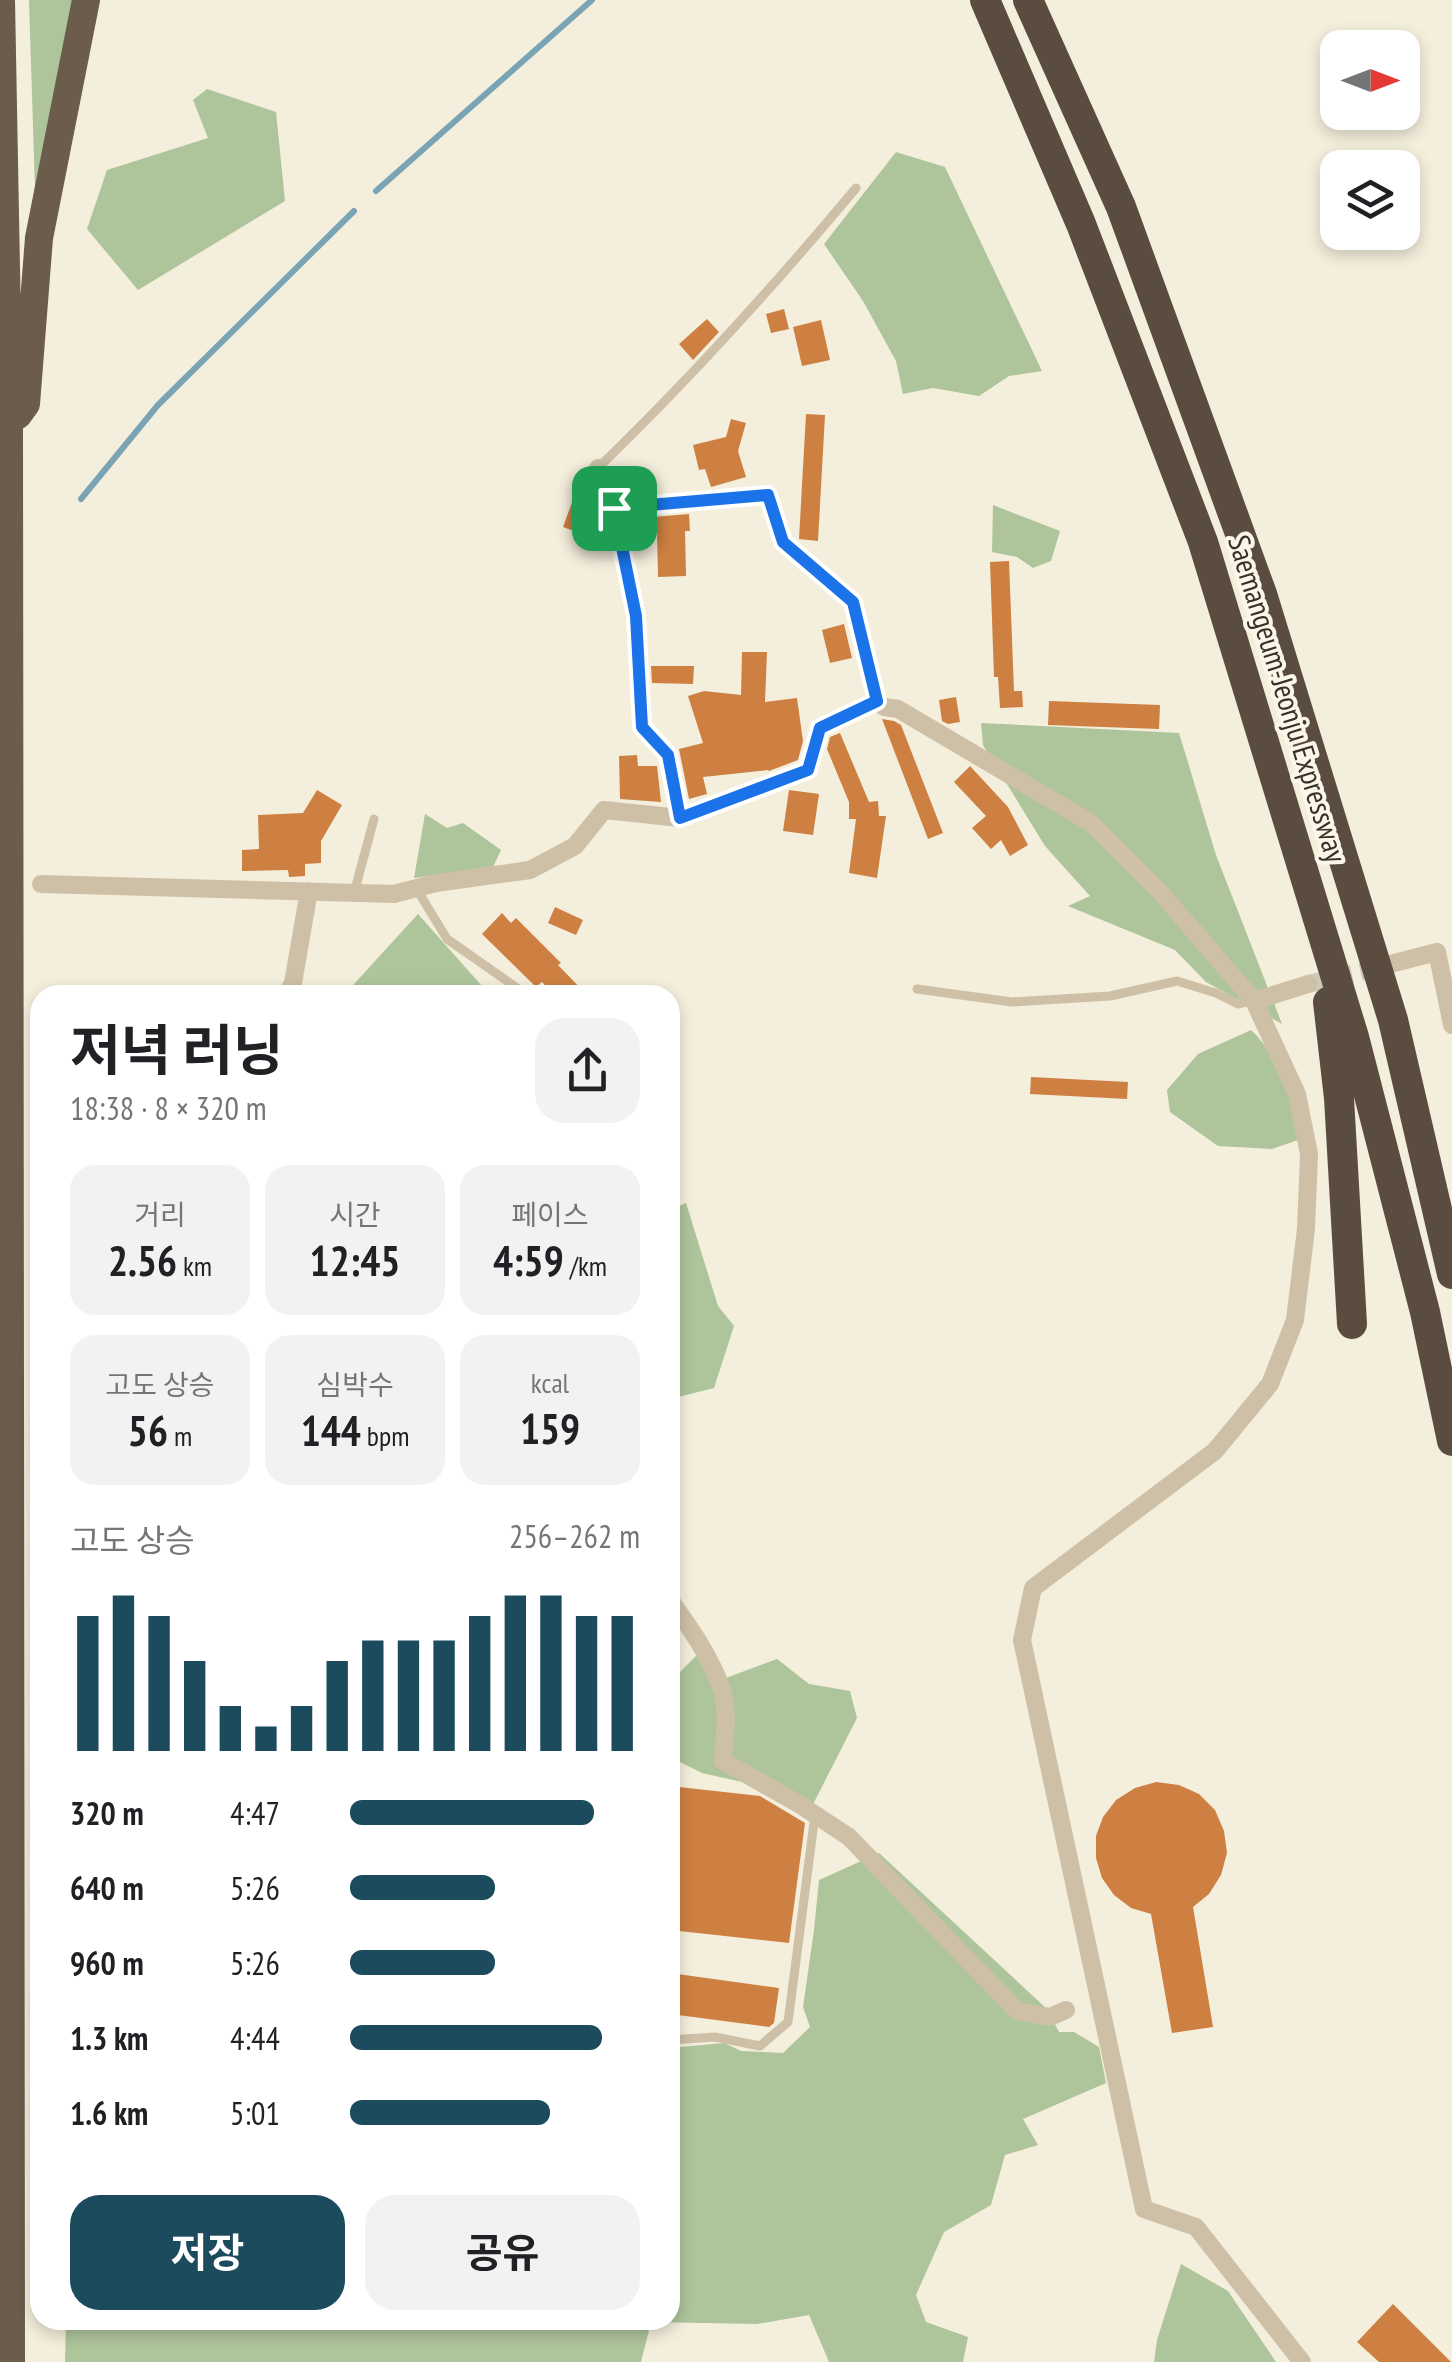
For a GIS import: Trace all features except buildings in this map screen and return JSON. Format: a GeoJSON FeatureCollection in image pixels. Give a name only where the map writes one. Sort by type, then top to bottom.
{"type":"FeatureCollection","features":[{"type":"Feature","properties":{"kind":"highway"},"geometry":{"type":"LineString","coordinates":[[1,0],[9,429],[11,2362]]}},
{"type":"Feature","properties":{"kind":"highway"},"geometry":{"type":"LineString","coordinates":[[9,429],[26,404],[39,238],[86,0]]}},
{"type":"Feature","properties":{"kind":"highway","name":"Saemangeum-Jeonju Expressway"},"geometry":{"type":"LineString","coordinates":[[984,0],[1081,224],[1203,542],[1354,1037],[1425,1312],[1452,1441]]}},
{"type":"Feature","properties":{"kind":"highway","name":"Saemangeum-Jeonju Expressway"},"geometry":{"type":"LineString","coordinates":[[1028,0],[1122,207],[1262,594],[1393,1020],[1452,1274]]}},
{"type":"Feature","properties":{"kind":"highway"},"geometry":{"type":"LineString","coordinates":[[1320,924],[1339,1098],[1352,1324]]}},
{"type":"Feature","properties":{"kind":"street"},"geometry":{"type":"LineString","coordinates":[[598,468],[614,508],[636,616],[642,727],[668,755],[680,818]]}},
{"type":"Feature","properties":{"kind":"street"},"geometry":{"type":"LineString","coordinates":[[614,508],[768,495],[783,542],[853,602],[877,701],[1091,823],[1162,894],[1254,1000],[1297,1094],[1309,1154],[1306,1229],[1295,1320],[1270,1384],[1215,1451],[1033,1588],[1022,1640],[1144,2209],[1196,2227],[1302,2362]]}},
{"type":"Feature","properties":{"kind":"street"},"geometry":{"type":"LineString","coordinates":[[41,884],[394,894],[436,883],[530,870],[575,846],[604,810],[680,818],[808,770],[820,728],[877,701]]}},
{"type":"Feature","properties":{"kind":"street"},"geometry":{"type":"LineString","coordinates":[[291,985],[309,892]]}},
{"type":"Feature","properties":{"kind":"street"},"geometry":{"type":"LineString","coordinates":[[1394,964],[1437,952],[1452,1026]]}},
{"type":"Feature","properties":{"kind":"street"},"geometry":{"type":"LineString","coordinates":[[1254,1000],[1308,984]]}},
{"type":"Feature","properties":{"kind":"street"},"geometry":{"type":"LineString","coordinates":[[680,1614],[697,1639],[722,1692],[723,1762],[850,1837],[1018,2011],[1050,2016],[1066,2010]]}},
{"type":"Feature","properties":{"kind":"lane"},"geometry":{"type":"LineString","coordinates":[[598,468],[741,320],[856,188]]}},
{"type":"Feature","properties":{"kind":"lane"},"geometry":{"type":"LineString","coordinates":[[354,893],[374,818]]}},
{"type":"Feature","properties":{"kind":"lane"},"geometry":{"type":"LineString","coordinates":[[416,888],[447,939],[513,985]]}},
{"type":"Feature","properties":{"kind":"lane"},"geometry":{"type":"LineString","coordinates":[[917,989],[1012,1002],[1110,996],[1177,982],[1238,1004],[1254,1000]]}},
{"type":"Feature","properties":{"kind":"lane"},"geometry":{"type":"LineString","coordinates":[[680,2039],[716,2037],[760,2046],[788,2022],[815,1815]]}},
{"type":"Feature","properties":{"kind":"green space"},"geometry":{"type":"Polygon","coordinates":[[[29,0],[74,0],[35,190],[29,0]]]}},
{"type":"Feature","properties":{"kind":"green space"},"geometry":{"type":"Polygon","coordinates":[[[207,89],[276,112],[285,201],[138,290],[87,229],[107,170],[208,138],[193,100],[207,89]]]}},
{"type":"Feature","properties":{"kind":"green space"},"geometry":{"type":"Polygon","coordinates":[[[896,152],[945,167],[1042,371],[1009,376],[979,396],[933,388],[903,394],[896,361],[863,301],[824,244],[896,152]]]}},
{"type":"Feature","properties":{"kind":"green space"},"geometry":{"type":"Polygon","coordinates":[[[993,505],[1060,531],[1051,561],[1033,568],[1017,557],[992,552],[993,505]]]}},
{"type":"Feature","properties":{"kind":"green space"},"geometry":{"type":"Polygon","coordinates":[[[981,723],[1179,733],[1216,855],[1282,1024],[1206,982],[1175,950],[1068,906],[1090,896],[1045,846],[983,745],[981,723]]]}},
{"type":"Feature","properties":{"kind":"green space"},"geometry":{"type":"Polygon","coordinates":[[[425,814],[447,828],[463,823],[501,850],[493,867],[414,878],[425,814]]]}},
{"type":"Feature","properties":{"kind":"green space"},"geometry":{"type":"Polygon","coordinates":[[[418,914],[481,985],[353,985],[418,914]]]}},
{"type":"Feature","properties":{"kind":"green space"},"geometry":{"type":"Polygon","coordinates":[[[1251,1030],[1277,1066],[1301,1139],[1272,1149],[1218,1146],[1170,1112],[1167,1090],[1198,1054],[1251,1030]]]}},
{"type":"Feature","properties":{"kind":"green space"},"geometry":{"type":"Polygon","coordinates":[[[686,1203],[718,1306],[734,1326],[714,1388],[680,1396],[680,1206],[686,1203]]]}},
{"type":"Feature","properties":{"kind":"green space"},"geometry":{"type":"Polygon","coordinates":[[[698,1654],[726,1678],[777,1659],[809,1684],[850,1691],[857,1718],[806,1818],[742,1782],[702,1773],[680,1762],[680,1672],[698,1654]]]}},
{"type":"Feature","properties":{"kind":"green space"},"geometry":{"type":"Polygon","coordinates":[[[879,1853],[1047,2009],[1059,2032],[1074,2032],[1099,2047],[1106,2083],[1023,2119],[1038,2145],[1005,2155],[991,2205],[944,2232],[916,2295],[926,2322],[968,2337],[963,2362],[829,2362],[809,2315],[757,2324],[680,2323],[680,2047],[724,2043],[741,2051],[783,2053],[810,2027],[803,2007],[819,1880],[879,1853]]]}},
{"type":"Feature","properties":{"kind":"green space"},"geometry":{"type":"Polygon","coordinates":[[[1181,2264],[1228,2291],[1276,2362],[1154,2362],[1181,2264]]]}},
{"type":"Feature","properties":{"kind":"green space"},"geometry":{"type":"Polygon","coordinates":[[[66,2330],[649,2330],[641,2362],[65,2362],[66,2330]]]}},
{"type":"Feature","properties":{"kind":"waterway"},"geometry":{"type":"LineString","coordinates":[[376,191],[592,0]]}},
{"type":"Feature","properties":{"kind":"waterway"},"geometry":{"type":"LineString","coordinates":[[81,499],[158,405],[354,211]]}},
{"type":"Feature","properties":{"kind":"tunnel"},"geometry":{"type":"LineString","coordinates":[[1308,984],[1385,966]]}},
{"type":"Feature","properties":{"kind":"route"},"geometry":{"type":"LineString","coordinates":[[768,495],[783,542],[853,602],[877,701],[820,728],[808,770],[680,818],[668,755],[642,727],[636,616],[614,508],[768,495]]}}]}
